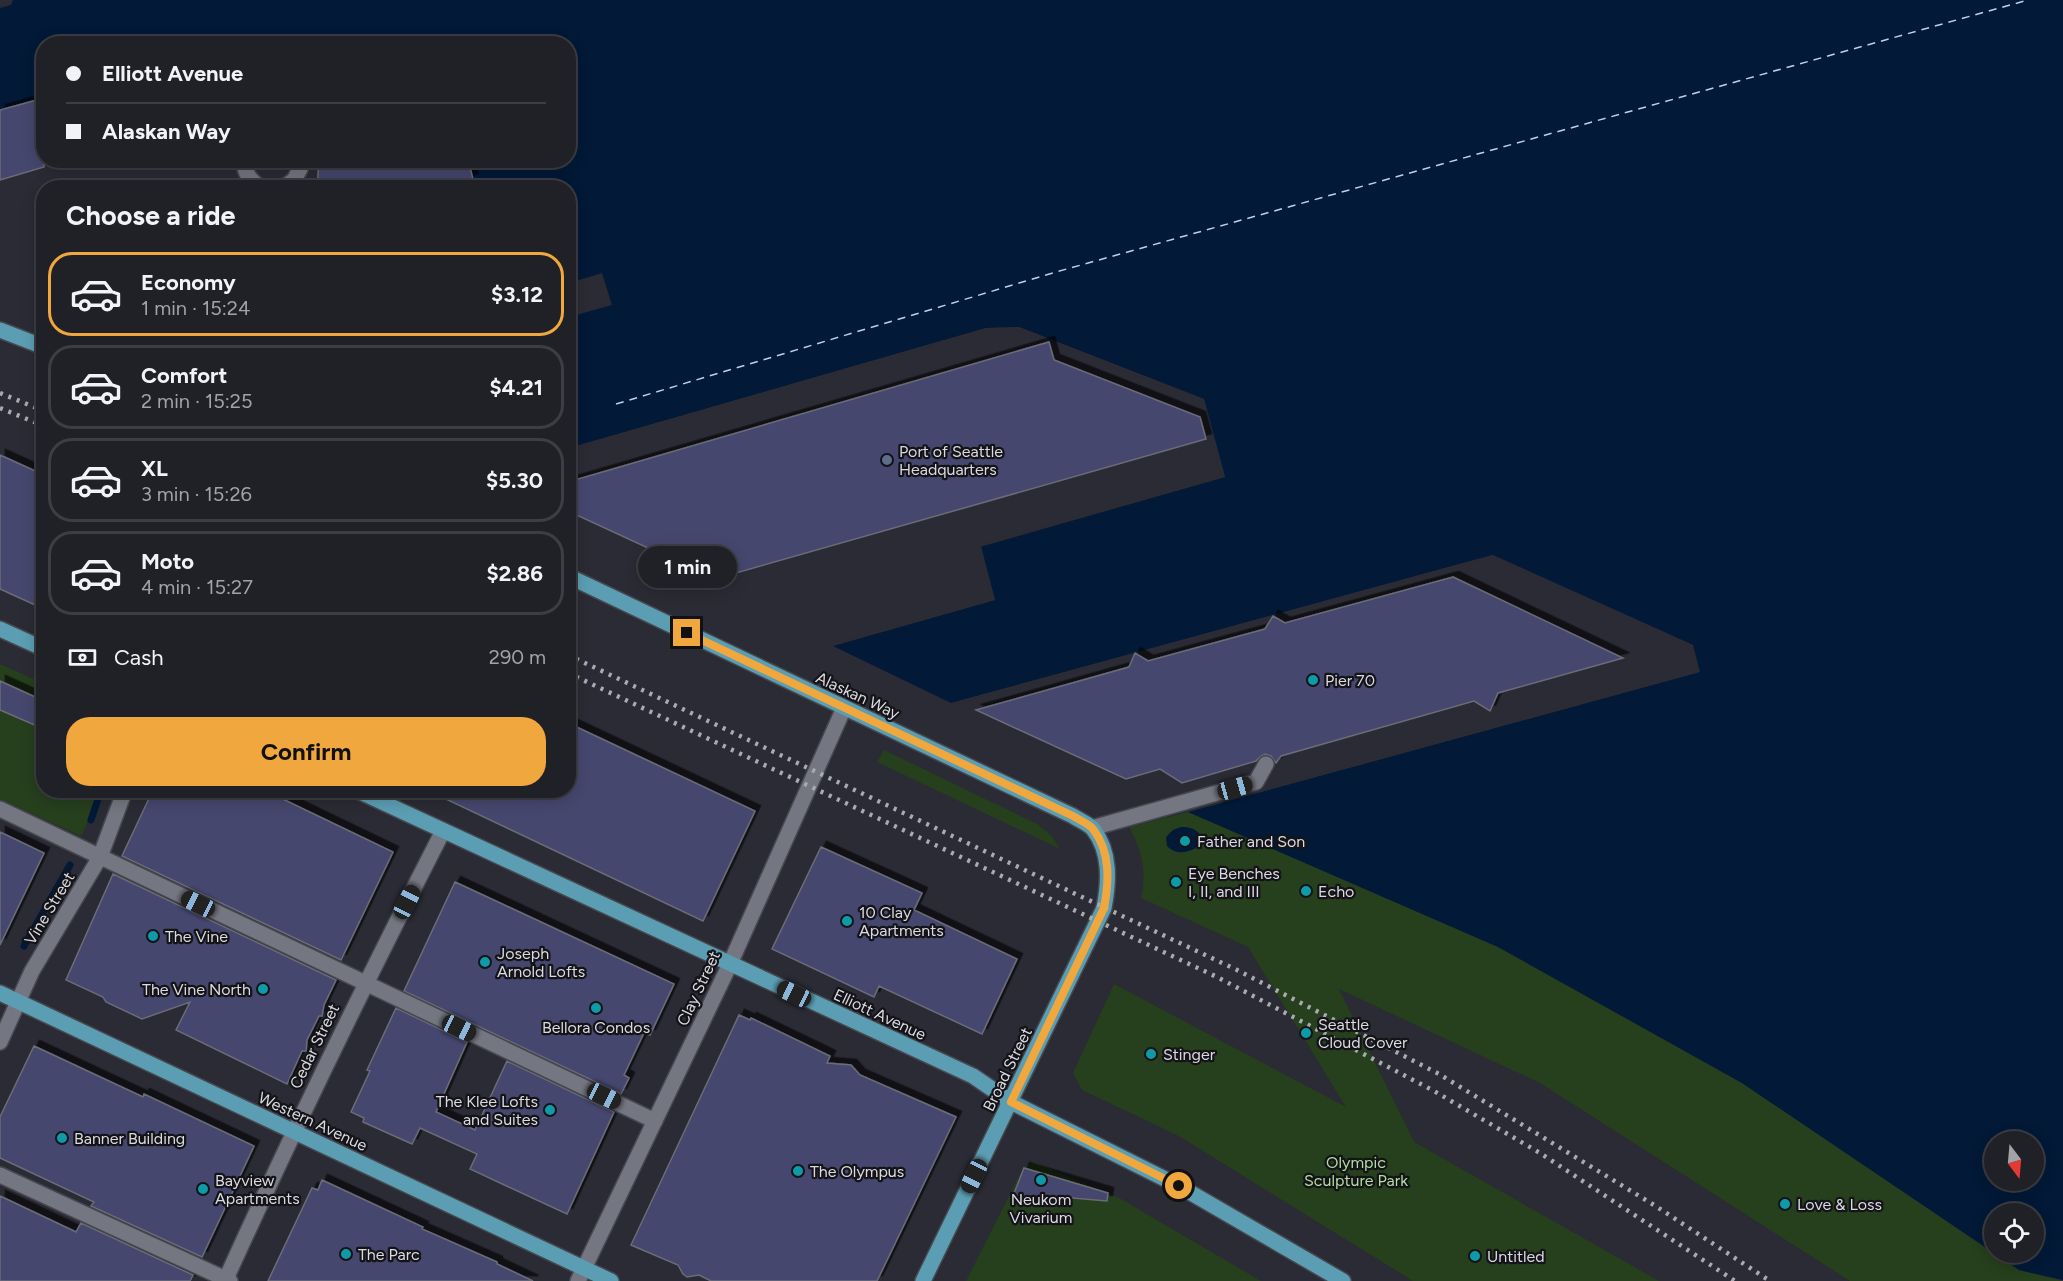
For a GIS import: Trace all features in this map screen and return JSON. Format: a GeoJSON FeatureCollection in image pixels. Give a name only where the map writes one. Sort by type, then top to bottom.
{"type":"FeatureCollection","features":[{"type":"Feature","properties":{"kind":"main road"},"geometry":{"type":"LineString","coordinates":[[0,330],[36,344]]}},
{"type":"Feature","properties":{"kind":"main road","name":"Alaskan Way"},"geometry":{"type":"LineString","coordinates":[[576,580],[1073,816],[1092,828]]}},
{"type":"Feature","properties":{"kind":"main road"},"geometry":{"type":"LineString","coordinates":[[0,629],[36,645]]}},
{"type":"Feature","properties":{"kind":"main road","name":"Elliott Avenue"},"geometry":{"type":"LineString","coordinates":[[373,798],[973,1077],[1011,1102],[1179,1186],[1343,1281]]}},
{"type":"Feature","properties":{"kind":"main road","name":"Broad Street"},"geometry":{"type":"LineString","coordinates":[[923,1281],[1104,908],[1108,889],[1108,868],[1103,847],[1092,828]]}},
{"type":"Feature","properties":{"kind":"main road","name":"Western Avenue"},"geometry":{"type":"LineString","coordinates":[[0,993],[294,1131],[581,1275],[611,1281]]}},
{"type":"Feature","properties":{"kind":"street"},"geometry":{"type":"LineString","coordinates":[[294,180],[300,169]]}},
{"type":"Feature","properties":{"kind":"street","name":"Clay Street"},"geometry":{"type":"LineString","coordinates":[[581,1275],[730,964],[844,708]]}},
{"type":"Feature","properties":{"kind":"street"},"geometry":{"type":"LineString","coordinates":[[1092,828],[1256,782],[1266,764]]}},
{"type":"Feature","properties":{"kind":"street","name":"Vine Street"},"geometry":{"type":"LineString","coordinates":[[0,1042],[32,970],[100,857],[122,798]]}},
{"type":"Feature","properties":{"kind":"street"},"geometry":{"type":"LineString","coordinates":[[0,809],[655,1121]]}},
{"type":"Feature","properties":{"kind":"street","name":"Cedar Street"},"geometry":{"type":"LineString","coordinates":[[227,1280],[294,1131],[365,983],[443,831]]}},
{"type":"Feature","properties":{"kind":"street"},"geometry":{"type":"LineString","coordinates":[[0,1175],[227,1280]]}},
{"type":"Feature","properties":{"kind":"green space"},"geometry":{"type":"Polygon","coordinates":[[[0,664],[36,680],[36,798],[99,798],[81,836],[0,799],[0,664]]]}},
{"type":"Feature","properties":{"kind":"green space"},"geometry":{"type":"Polygon","coordinates":[[[884,750],[1037,824],[1052,836],[1060,849],[877,762],[884,750]]]}},
{"type":"Feature","properties":{"kind":"green space","name":"Olympic Sculpture Park"},"geometry":{"type":"Polygon","coordinates":[[[1188,812],[1498,947],[1742,1083],[1984,1246],[1984,1263],[2009,1263],[2019,1270],[2063,1281],[1850,1281],[1540,1083],[1339,989],[1414,1142],[1659,1281],[1413,1281],[1179,1136],[1082,1090],[1073,1073],[1114,984],[1346,1107],[1248,947],[1141,898],[1142,861],[1129,827],[1188,812]]]}},
{"type":"Feature","properties":{"kind":"green space"},"geometry":{"type":"Polygon","coordinates":[[[1034,1162],[1121,1199],[1261,1281],[966,1281],[1023,1168],[1034,1162]]]}},
{"type":"Feature","properties":{"kind":"water"},"geometry":{"type":"Polygon","coordinates":[[[13,0],[2063,0],[2063,1280],[2019,1270],[2009,1263],[2044,1263],[2044,1203],[1984,1203],[1984,1246],[1742,1083],[1498,947],[1188,812],[1699,672],[1693,645],[1492,555],[951,703],[833,646],[995,600],[980,547],[1225,477],[1204,399],[1019,327],[986,328],[576,446],[576,180],[469,180],[473,179],[470,168],[576,168],[576,36],[36,36],[36,100],[0,110],[0,8],[11,5],[13,0]]]}},
{"type":"Feature","properties":{"kind":"water"},"geometry":{"type":"Polygon","coordinates":[[[1181,827],[1191,828],[1198,833],[1202,839],[1196,848],[1181,852],[1174,851],[1167,846],[1166,837],[1173,830],[1181,827]]]}},
{"type":"Feature","properties":{"kind":"pier"},"geometry":{"type":"Polygon","coordinates":[[[602,273],[612,305],[576,315],[576,281],[602,273]]]}},
{"type":"Feature","properties":{"kind":"pier"},"geometry":{"type":"Polygon","coordinates":[[[1019,327],[1204,399],[1225,477],[981,546],[995,600],[832,646],[830,645],[832,643],[992,598],[977,547],[979,544],[1221,475],[1201,401],[1018,330],[986,331],[576,449],[576,446],[986,328],[1019,327]]]}},
{"type":"Feature","properties":{"kind":"pier"},"geometry":{"type":"Polygon","coordinates":[[[1493,555],[1693,645],[1700,672],[1186,811],[1696,669],[1690,647],[1492,558],[955,705],[951,703],[1493,555]]]}},
{"type":"Feature","properties":{"kind":"building"},"geometry":{"type":"Polygon","coordinates":[[[36,100],[36,168],[41,168],[0,180],[0,110],[36,100]]]}},
{"type":"Feature","properties":{"kind":"building"},"geometry":{"type":"Polygon","coordinates":[[[318,168],[470,168],[473,179],[470,180],[318,180],[318,168]]]}},
{"type":"Feature","properties":{"kind":"building","name":"Port of Seattle Headquarters"},"geometry":{"type":"Polygon","coordinates":[[[1049,342],[1054,360],[1200,417],[1206,439],[715,579],[576,515],[576,480],[1049,342]]]}},
{"type":"Feature","properties":{"kind":"building"},"geometry":{"type":"Polygon","coordinates":[[[0,455],[36,471],[36,605],[0,589],[0,455]]]}},
{"type":"Feature","properties":{"kind":"building","name":"Pier 70"},"geometry":{"type":"Polygon","coordinates":[[[1453,577],[1623,658],[1498,693],[1490,711],[1474,701],[1281,756],[1276,763],[1271,756],[1265,754],[1256,761],[1182,783],[1160,769],[1126,779],[976,710],[1129,667],[1135,653],[1148,661],[1265,629],[1273,616],[1285,623],[1453,577]]]}},
{"type":"Feature","properties":{"kind":"building"},"geometry":{"type":"Polygon","coordinates":[[[0,681],[36,697],[36,726],[0,710],[0,681]]]}},
{"type":"Feature","properties":{"kind":"building"},"geometry":{"type":"Polygon","coordinates":[[[576,727],[755,811],[703,921],[444,798],[576,798],[576,727]]]}},
{"type":"Feature","properties":{"kind":"building"},"geometry":{"type":"Polygon","coordinates":[[[149,798],[281,798],[393,852],[341,960],[122,856],[149,798]]]}},
{"type":"Feature","properties":{"kind":"building"},"geometry":{"type":"Polygon","coordinates":[[[0,832],[44,853],[0,945],[0,832]]]}},
{"type":"Feature","properties":{"kind":"building"},"geometry":{"type":"Polygon","coordinates":[[[821,847],[922,893],[914,910],[1017,959],[982,1034],[879,986],[874,997],[772,949],[821,847]]]}},
{"type":"Feature","properties":{"kind":"building"},"geometry":{"type":"Polygon","coordinates":[[[113,874],[336,980],[324,1005],[322,1016],[319,1016],[307,1040],[306,1051],[302,1051],[287,1084],[176,1030],[190,1002],[142,1019],[66,980],[113,874]]]}},
{"type":"Feature","properties":{"kind":"building"},"geometry":{"type":"Polygon","coordinates":[[[455,882],[674,984],[650,1035],[644,1033],[624,1075],[629,1078],[621,1094],[404,991],[455,882]]]}},
{"type":"Feature","properties":{"kind":"building","name":"The Klee Lofts and Suites"},"geometry":{"type":"Polygon","coordinates":[[[396,1008],[467,1042],[436,1112],[475,1130],[507,1061],[614,1112],[567,1214],[470,1169],[477,1154],[420,1128],[412,1144],[363,1122],[364,1118],[351,1112],[370,1071],[367,1070],[396,1008]]]}},
{"type":"Feature","properties":{"kind":"building","name":"The Olympus"},"geometry":{"type":"Polygon","coordinates":[[[739,1015],[750,1020],[751,1018],[830,1056],[827,1063],[851,1065],[860,1075],[956,1117],[877,1281],[711,1281],[699,1275],[687,1277],[678,1265],[631,1245],[739,1015]]]}},
{"type":"Feature","properties":{"kind":"building"},"geometry":{"type":"Polygon","coordinates":[[[34,1046],[143,1097],[144,1094],[254,1146],[202,1257],[91,1206],[94,1202],[0,1158],[0,1117],[34,1046]]]}},
{"type":"Feature","properties":{"kind":"building","name":"Neukom Vivarium"},"geometry":{"type":"Polygon","coordinates":[[[1024,1168],[1108,1193],[1107,1201],[1049,1196],[1048,1205],[1018,1203],[1019,1196],[1013,1196],[1024,1168]]]}},
{"type":"Feature","properties":{"kind":"building","name":"The Parc"},"geometry":{"type":"Polygon","coordinates":[[[322,1180],[533,1281],[268,1281],[312,1188],[318,1190],[322,1180]]]}},
{"type":"Feature","properties":{"kind":"building"},"geometry":{"type":"Polygon","coordinates":[[[0,1196],[76,1232],[81,1223],[193,1275],[190,1281],[0,1281],[0,1196]]]}},
{"type":"Feature","properties":{"kind":"waterway"},"geometry":{"type":"LineString","coordinates":[[91,820],[98,798]]}},
{"type":"Feature","properties":{"kind":"waterway"},"geometry":{"type":"LineString","coordinates":[[24,946],[70,865]]}},
{"type":"Feature","properties":{"kind":"ferry route"},"geometry":{"type":"LineString","coordinates":[[616,404],[1056,272],[2028,0]]}},
{"type":"Feature","properties":{"kind":"railway"},"geometry":{"type":"LineString","coordinates":[[0,393],[36,408]]}},
{"type":"Feature","properties":{"kind":"railway"},"geometry":{"type":"LineString","coordinates":[[0,408],[36,423]]}},
{"type":"Feature","properties":{"kind":"railway"},"geometry":{"type":"LineString","coordinates":[[576,659],[1235,969],[1439,1074],[1654,1205],[1770,1281]]}},
{"type":"Feature","properties":{"kind":"railway"},"geometry":{"type":"LineString","coordinates":[[576,677],[1217,977],[1434,1091],[1540,1153],[1735,1281]]}},
{"type":"Feature","properties":{"kind":"place","name":"Port of Seattle Headquarters"},"geometry":{"type":"Point","coordinates":[887,460]}},
{"type":"Feature","properties":{"kind":"place","name":"Pier 70"},"geometry":{"type":"Point","coordinates":[1313,680]}},
{"type":"Feature","properties":{"kind":"place","name":"Father and Son"},"geometry":{"type":"Point","coordinates":[1185,841]}},
{"type":"Feature","properties":{"kind":"place","name":"Eye Benches I, II, and III"},"geometry":{"type":"Point","coordinates":[1176,882]}},
{"type":"Feature","properties":{"kind":"place","name":"Echo"},"geometry":{"type":"Point","coordinates":[1306,891]}},
{"type":"Feature","properties":{"kind":"place","name":"10 Clay Apartments"},"geometry":{"type":"Point","coordinates":[847,921]}},
{"type":"Feature","properties":{"kind":"place","name":"The Vine"},"geometry":{"type":"Point","coordinates":[153,936]}},
{"type":"Feature","properties":{"kind":"place","name":"Joseph Arnold Lofts"},"geometry":{"type":"Point","coordinates":[485,962]}},
{"type":"Feature","properties":{"kind":"place","name":"The Vine North"},"geometry":{"type":"Point","coordinates":[263,989]}},
{"type":"Feature","properties":{"kind":"place","name":"Bellora Condos"},"geometry":{"type":"Point","coordinates":[596,1008]}},
{"type":"Feature","properties":{"kind":"place","name":"Seattle Cloud Cover"},"geometry":{"type":"Point","coordinates":[1306,1033]}},
{"type":"Feature","properties":{"kind":"place","name":"Stinger"},"geometry":{"type":"Point","coordinates":[1151,1054]}},
{"type":"Feature","properties":{"kind":"place","name":"The Klee Lofts and Suites"},"geometry":{"type":"Point","coordinates":[550,1110]}},
{"type":"Feature","properties":{"kind":"place","name":"Banner Building"},"geometry":{"type":"Point","coordinates":[62,1138]}},
{"type":"Feature","properties":{"kind":"place","name":"The Olympus"},"geometry":{"type":"Point","coordinates":[798,1171]}},
{"type":"Feature","properties":{"kind":"place","name":"Neukom Vivarium"},"geometry":{"type":"Point","coordinates":[1041,1180]}},
{"type":"Feature","properties":{"kind":"place","name":"Bayview Apartments"},"geometry":{"type":"Point","coordinates":[203,1189]}},
{"type":"Feature","properties":{"kind":"place","name":"Love & Loss"},"geometry":{"type":"Point","coordinates":[1785,1204]}},
{"type":"Feature","properties":{"kind":"place","name":"The Parc"},"geometry":{"type":"Point","coordinates":[346,1254]}},
{"type":"Feature","properties":{"kind":"place","name":"Untitled"},"geometry":{"type":"Point","coordinates":[1475,1256]}},
{"type":"Feature","properties":{"kind":"route"},"geometry":{"type":"LineString","coordinates":[[687,633],[1073,816],[1092,828],[1103,847],[1108,868],[1108,889],[1104,908],[1011,1102],[1179,1186]]}}]}
